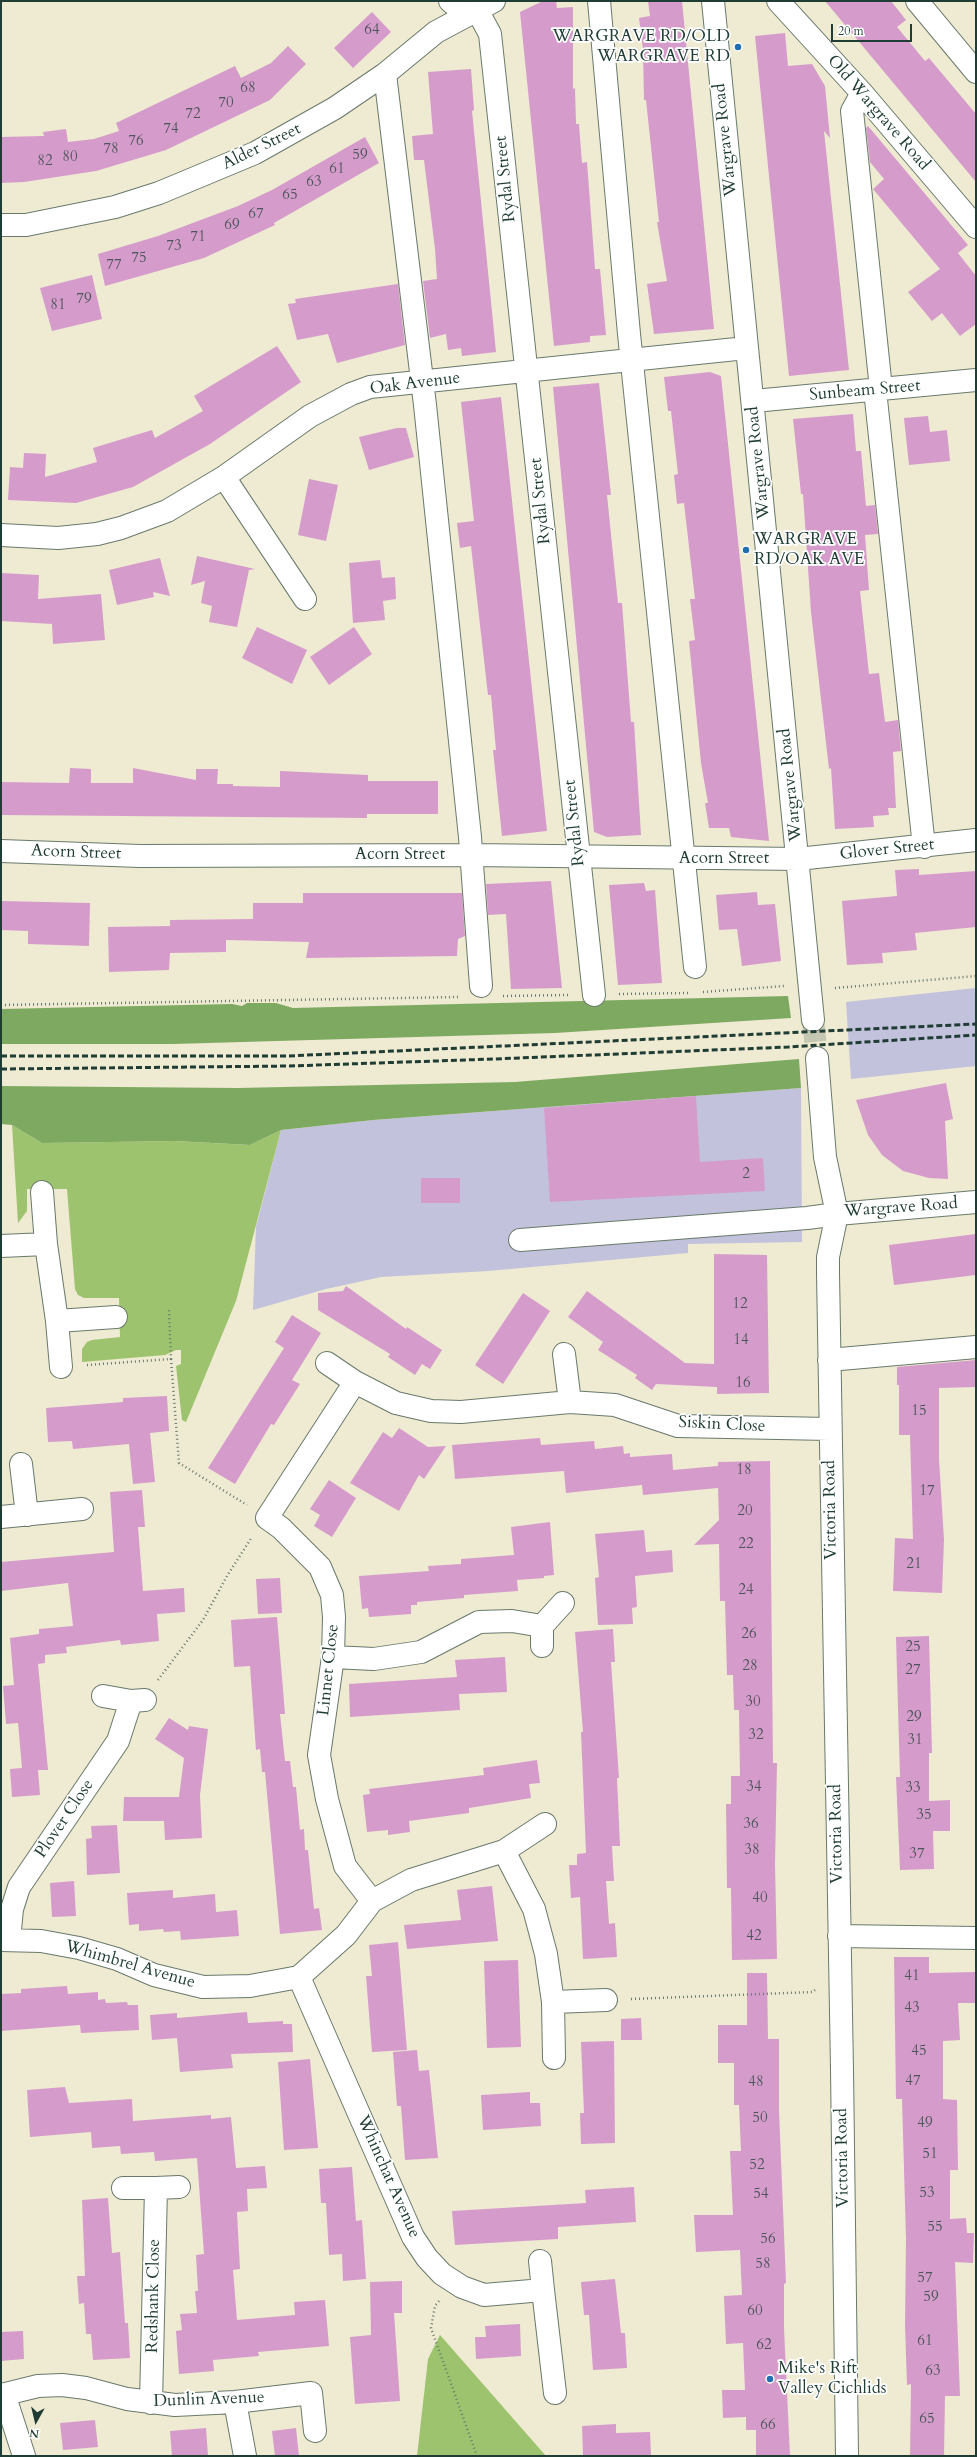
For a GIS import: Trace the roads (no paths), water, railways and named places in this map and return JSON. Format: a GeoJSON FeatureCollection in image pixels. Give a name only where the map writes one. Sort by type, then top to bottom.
{"type":"FeatureCollection","features":[{"type":"Feature","properties":{"kind":"street","name":"Rydal Street"},"geometry":{"type":"LineString","coordinates":[[450,1],[479,9],[490,34],[594,995]]}},
{"type":"Feature","properties":{"kind":"street"},"geometry":{"type":"LineString","coordinates":[[599,1],[632,359],[695,967]]}},
{"type":"Feature","properties":{"kind":"street","name":"Wargrave Road"},"geometry":{"type":"LineString","coordinates":[[713,1],[746,348],[754,402],[813,1020]]}},
{"type":"Feature","properties":{"kind":"street","name":"Old Wargrave Road"},"geometry":{"type":"LineString","coordinates":[[778,1],[862,94],[976,227]]}},
{"type":"Feature","properties":{"kind":"street"},"geometry":{"type":"LineString","coordinates":[[917,1],[976,72]]}},
{"type":"Feature","properties":{"kind":"street","name":"Alder Street"},"geometry":{"type":"LineString","coordinates":[[1,225],[26,225],[68,218],[159,193],[255,153],[335,108],[385,74],[436,32],[479,9]]}},
{"type":"Feature","properties":{"kind":"street"},"geometry":{"type":"LineString","coordinates":[[385,74],[423,382],[472,856],[482,993]]}},
{"type":"Feature","properties":{"kind":"street"},"geometry":{"type":"LineString","coordinates":[[862,94],[852,111],[924,847]]}},
{"type":"Feature","properties":{"kind":"street","name":"Oak Avenue"},"geometry":{"type":"LineString","coordinates":[[1,535],[58,538],[97,534],[121,528],[167,511],[224,478],[310,416],[335,402],[370,387],[746,348]]}},
{"type":"Feature","properties":{"kind":"street","name":"Sunbeam Street"},"geometry":{"type":"LineString","coordinates":[[754,402],[976,380]]}},
{"type":"Feature","properties":{"kind":"street"},"geometry":{"type":"LineString","coordinates":[[224,478],[305,600]]}},
{"type":"Feature","properties":{"kind":"street","name":"Glover Street"},"geometry":{"type":"LineString","coordinates":[[798,859],[924,847],[976,840]]}},
{"type":"Feature","properties":{"kind":"street","name":"Acorn Street"},"geometry":{"type":"LineString","coordinates":[[1,851],[140,856],[472,856],[798,859]]}},
{"type":"Feature","properties":{"kind":"street","name":"Wargrave Road"},"geometry":{"type":"LineString","coordinates":[[817,1058],[825,1158],[837,1214],[976,1202]]}},
{"type":"Feature","properties":{"kind":"street"},"geometry":{"type":"LineString","coordinates":[[42,1192],[46,1244],[62,1367]]}},
{"type":"Feature","properties":{"kind":"street"},"geometry":{"type":"LineString","coordinates":[[520,1240],[807,1218],[837,1214]]}},
{"type":"Feature","properties":{"kind":"street","name":"Victoria Road"},"geometry":{"type":"LineString","coordinates":[[837,1214],[828,1257],[829,1429],[839,1936],[846,2456]]}},
{"type":"Feature","properties":{"kind":"street"},"geometry":{"type":"LineString","coordinates":[[1,1246],[46,1244]]}},
{"type":"Feature","properties":{"kind":"street"},"geometry":{"type":"LineString","coordinates":[[57,1321],[116,1317]]}},
{"type":"Feature","properties":{"kind":"street"},"geometry":{"type":"LineString","coordinates":[[829,1360],[976,1347]]}},
{"type":"Feature","properties":{"kind":"street"},"geometry":{"type":"LineString","coordinates":[[564,1354],[570,1402]]}},
{"type":"Feature","properties":{"kind":"street"},"geometry":{"type":"LineString","coordinates":[[327,1363],[355,1382]]}},
{"type":"Feature","properties":{"kind":"street","name":"Siskin Close"},"geometry":{"type":"LineString","coordinates":[[355,1382],[396,1404],[431,1411],[461,1412],[570,1402],[615,1405],[678,1426],[829,1429]]}},
{"type":"Feature","properties":{"kind":"street","name":"Linnet Close"},"geometry":{"type":"LineString","coordinates":[[355,1382],[267,1518],[281,1528],[320,1567],[332,1595],[334,1617],[333,1657],[319,1755],[327,1799],[345,1866],[372,1901]]}},
{"type":"Feature","properties":{"kind":"street"},"geometry":{"type":"LineString","coordinates":[[21,1464],[26,1515]]}},
{"type":"Feature","properties":{"kind":"street"},"geometry":{"type":"LineString","coordinates":[[1,1518],[82,1509]]}},
{"type":"Feature","properties":{"kind":"street"},"geometry":{"type":"LineString","coordinates":[[333,1657],[374,1659],[421,1652],[479,1622],[512,1621],[542,1636],[563,1603]]}},
{"type":"Feature","properties":{"kind":"street","name":"Plover Close"},"geometry":{"type":"LineString","coordinates":[[5,1940],[19,1887],[118,1741],[138,1700],[103,1696]]}},
{"type":"Feature","properties":{"kind":"street"},"geometry":{"type":"LineString","coordinates":[[299,1977],[346,1935],[372,1901],[411,1880],[504,1851],[545,1824]]}},
{"type":"Feature","properties":{"kind":"street"},"geometry":{"type":"LineString","coordinates":[[504,1851],[534,1909],[546,1954],[553,2002],[554,2058]]}},
{"type":"Feature","properties":{"kind":"street"},"geometry":{"type":"LineString","coordinates":[[839,1936],[976,1938]]}},
{"type":"Feature","properties":{"kind":"street","name":"Whimbrel Avenue"},"geometry":{"type":"LineString","coordinates":[[5,1940],[41,1940],[79,1948],[118,1959],[154,1975],[203,1987],[250,1986],[299,1977]]}},
{"type":"Feature","properties":{"kind":"street","name":"Whinchat Avenue"},"geometry":{"type":"LineString","coordinates":[[299,1977],[413,2237],[442,2274],[462,2287],[484,2295],[543,2290]]}},
{"type":"Feature","properties":{"kind":"street"},"geometry":{"type":"LineString","coordinates":[[553,2002],[606,2000]]}},
{"type":"Feature","properties":{"kind":"street"},"geometry":{"type":"LineString","coordinates":[[123,2188],[179,2187]]}},
{"type":"Feature","properties":{"kind":"street","name":"Redshank Close"},"geometry":{"type":"LineString","coordinates":[[151,2403],[156,2188]]}},
{"type":"Feature","properties":{"kind":"street"},"geometry":{"type":"LineString","coordinates":[[540,2261],[555,2394]]}},
{"type":"Feature","properties":{"kind":"street","name":"Dunlin Avenue"},"geometry":{"type":"LineString","coordinates":[[2,2395],[38,2386],[62,2385],[151,2403],[175,2405],[235,2402],[311,2394],[315,2431]]}},
{"type":"Feature","properties":{"kind":"street"},"geometry":{"type":"LineString","coordinates":[[2,2395],[24,2456]]}},
{"type":"Feature","properties":{"kind":"street"},"geometry":{"type":"LineString","coordinates":[[235,2402],[245,2456]]}},
{"type":"Feature","properties":{"kind":"tunnel"},"geometry":{"type":"LineString","coordinates":[[813,1020],[817,1058]]}},
{"type":"Feature","properties":{"kind":"railway"},"geometry":{"type":"LineString","coordinates":[[1,1056],[288,1056],[976,1024]]}},
{"type":"Feature","properties":{"kind":"railway"},"geometry":{"type":"LineString","coordinates":[[1,1069],[289,1066],[494,1059],[788,1047],[976,1035]]}},
{"type":"Feature","properties":{"kind":"place","name":"WARGRAVE RD/OLD WARGRAVE RD"},"geometry":{"type":"Point","coordinates":[738,47]}},
{"type":"Feature","properties":{"kind":"place","name":"WARGRAVE RD/OAK AVE"},"geometry":{"type":"Point","coordinates":[746,550]}},
{"type":"Feature","properties":{"kind":"place","name":"Mike's Rift Valley Cichlids"},"geometry":{"type":"Point","coordinates":[770,2379]}}]}
